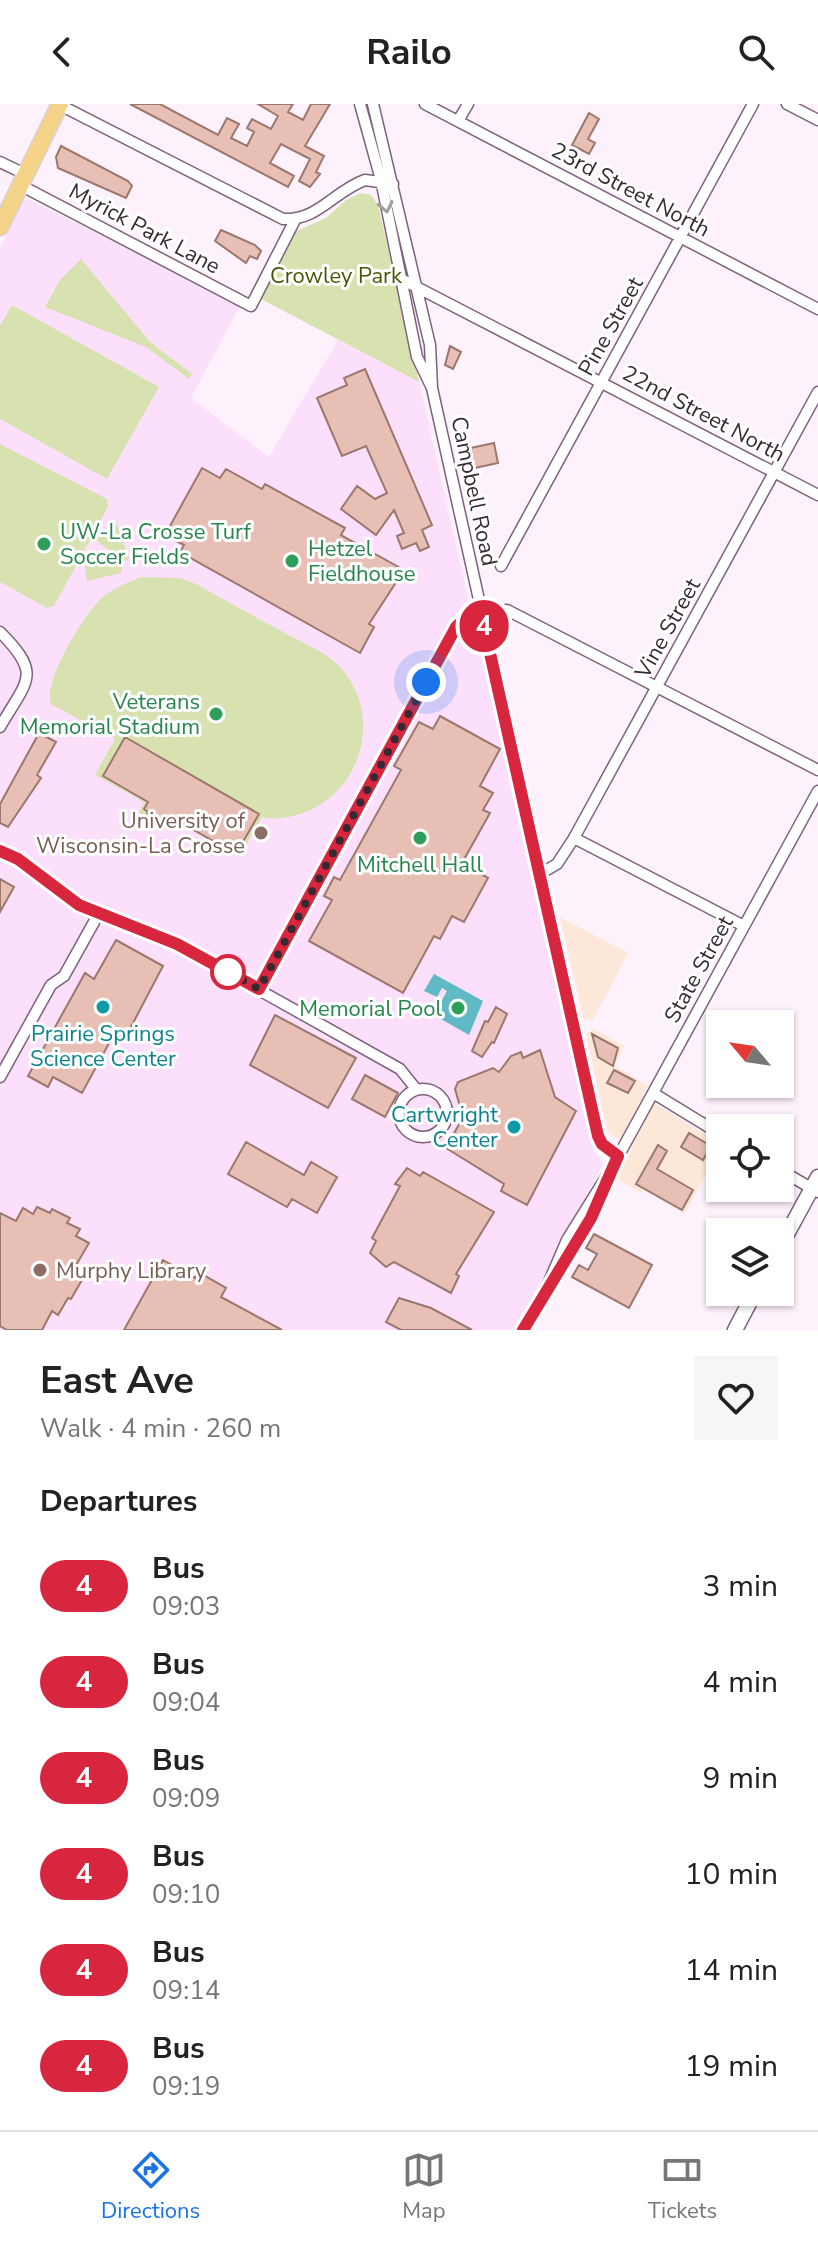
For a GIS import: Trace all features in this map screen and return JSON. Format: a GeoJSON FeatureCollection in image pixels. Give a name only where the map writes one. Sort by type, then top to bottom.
{"type":"FeatureCollection","features":[{"type":"Feature","properties":{"kind":"main road"},"geometry":{"type":"LineString","coordinates":[[0,227],[60,104]]}},
{"type":"Feature","properties":{"kind":"street"},"geometry":{"type":"LineString","coordinates":[[60,104],[270,214],[295,220],[315,213],[359,182],[381,180],[393,184]]}},
{"type":"Feature","properties":{"kind":"street","name":"Campbell Road"},"geometry":{"type":"LineString","coordinates":[[360,104],[381,180],[417,357],[432,388],[598,1136],[616,1161]]}},
{"type":"Feature","properties":{"kind":"street","name":"Campbell Road"},"geometry":{"type":"LineString","coordinates":[[373,104],[433,365],[432,388]]}},
{"type":"Feature","properties":{"kind":"street","name":"23rd Street North"},"geometry":{"type":"LineString","coordinates":[[425,104],[818,309]]}},
{"type":"Feature","properties":{"kind":"street"},"geometry":{"type":"LineString","coordinates":[[458,121],[468,104]]}},
{"type":"Feature","properties":{"kind":"street","name":"Pine Street"},"geometry":{"type":"LineString","coordinates":[[501,566],[753,104]]}},
{"type":"Feature","properties":{"kind":"street"},"geometry":{"type":"LineString","coordinates":[[787,104],[818,120]]}},
{"type":"Feature","properties":{"kind":"street","name":"Myrick Park Lane"},"geometry":{"type":"LineString","coordinates":[[0,162],[23,180],[251,306],[295,220]]}},
{"type":"Feature","properties":{"kind":"street","name":"22nd Street North"},"geometry":{"type":"LineString","coordinates":[[401,279],[818,495]]}},
{"type":"Feature","properties":{"kind":"street","name":"Vine Street"},"geometry":{"type":"LineString","coordinates":[[540,874],[557,864],[574,838],[818,392]]}},
{"type":"Feature","properties":{"kind":"street"},"geometry":{"type":"LineString","coordinates":[[259,989],[456,627],[467,617],[507,610],[818,770]]}},
{"type":"Feature","properties":{"kind":"street"},"geometry":{"type":"LineString","coordinates":[[0,632],[26,659],[28,669],[26,681],[0,727]]}},
{"type":"Feature","properties":{"kind":"street","name":"State Street"},"geometry":{"type":"LineString","coordinates":[[523,1330],[548,1284],[591,1218],[616,1161],[818,791]]}},
{"type":"Feature","properties":{"kind":"street"},"geometry":{"type":"LineString","coordinates":[[574,838],[744,926]]}},
{"type":"Feature","properties":{"kind":"street"},"geometry":{"type":"LineString","coordinates":[[0,851],[18,859],[79,905],[177,944],[400,1069],[416,1089],[441,1094],[447,1108],[435,1132],[423,1139],[408,1133],[399,1120],[416,1089]]}},
{"type":"Feature","properties":{"kind":"street"},"geometry":{"type":"LineString","coordinates":[[0,1077],[51,985],[64,976],[94,922]]}},
{"type":"Feature","properties":{"kind":"street"},"geometry":{"type":"LineString","coordinates":[[653,1093],[706,1125]]}},
{"type":"Feature","properties":{"kind":"street"},"geometry":{"type":"LineString","coordinates":[[794,1176],[816,1186],[794,1223]]}},
{"type":"Feature","properties":{"kind":"street"},"geometry":{"type":"LineString","coordinates":[[735,1330],[748,1306]]}},
{"type":"Feature","properties":{"kind":"shaded area","name":"University of Wisconsin-La Crosse"},"geometry":{"type":"Polygon","coordinates":[[[27,199],[241,304],[191,398],[269,457],[338,340],[419,382],[593,1149],[603,1164],[515,1330],[0,1330],[0,249],[22,202],[27,199]]]}},
{"type":"Feature","properties":{"kind":"shaded area"},"geometry":{"type":"Polygon","coordinates":[[[560,917],[628,953],[593,1020],[584,1019],[560,917]]]}},
{"type":"Feature","properties":{"kind":"shaded area"},"geometry":{"type":"Polygon","coordinates":[[[594,1029],[624,1046],[614,1065],[648,1086],[642,1096],[706,1135],[706,1175],[684,1214],[644,1189],[641,1193],[616,1178],[633,1147],[608,1133],[586,1034],[594,1029]]]}},
{"type":"Feature","properties":{"kind":"green space","name":"Crowley Park"},"geometry":{"type":"Polygon","coordinates":[[[360,193],[371,195],[378,205],[419,382],[259,298],[294,232],[326,218],[346,200],[360,193]]]}},
{"type":"Feature","properties":{"kind":"green space"},"geometry":{"type":"Polygon","coordinates":[[[81,259],[150,342],[192,374],[189,379],[146,347],[45,307],[60,280],[81,259]]]}},
{"type":"Feature","properties":{"kind":"green space"},"geometry":{"type":"Polygon","coordinates":[[[12,305],[159,387],[107,479],[0,419],[0,326],[12,305]]]}},
{"type":"Feature","properties":{"kind":"green space","name":"UW-La Crosse Turf Soccer Fields"},"geometry":{"type":"Polygon","coordinates":[[[0,444],[107,499],[108,507],[54,606],[47,608],[0,582],[0,444]]]}},
{"type":"Feature","properties":{"kind":"green space"},"geometry":{"type":"Polygon","coordinates":[[[117,524],[129,559],[125,561],[95,540],[117,524]]]}},
{"type":"Feature","properties":{"kind":"green space"},"geometry":{"type":"Polygon","coordinates":[[[89,553],[122,567],[121,573],[87,581],[85,567],[89,553]]]}},
{"type":"Feature","properties":{"kind":"green space","name":"Veterans Memorial Stadium"},"geometry":{"type":"Polygon","coordinates":[[[141,577],[180,578],[196,584],[320,652],[344,672],[361,706],[362,743],[348,778],[335,793],[311,810],[291,817],[262,817],[239,857],[172,819],[166,828],[139,813],[144,802],[95,775],[115,739],[51,704],[50,694],[59,665],[85,619],[106,594],[141,577]]]}},
{"type":"Feature","properties":{"kind":"water","name":"Memorial Pool"},"geometry":{"type":"Polygon","coordinates":[[[434,974],[483,1001],[469,1035],[434,1015],[447,991],[442,988],[437,997],[424,991],[434,974]]]}},
{"type":"Feature","properties":{"kind":"building"},"geometry":{"type":"Polygon","coordinates":[[[130,104],[160,104],[218,135],[227,118],[239,124],[231,138],[247,146],[254,132],[247,128],[252,119],[271,129],[278,116],[258,104],[293,104],[288,112],[303,120],[311,104],[330,104],[305,146],[324,156],[316,172],[320,174],[310,187],[299,181],[310,159],[281,144],[270,163],[294,176],[288,187],[130,104]]]}},
{"type":"Feature","properties":{"kind":"building"},"geometry":{"type":"Polygon","coordinates":[[[589,113],[599,119],[588,139],[595,143],[589,154],[572,145],[589,113]]]}},
{"type":"Feature","properties":{"kind":"building"},"geometry":{"type":"Polygon","coordinates":[[[61,146],[128,181],[132,186],[126,198],[58,168],[56,157],[61,146]]]}},
{"type":"Feature","properties":{"kind":"building"},"geometry":{"type":"Polygon","coordinates":[[[221,230],[255,245],[261,251],[257,259],[250,256],[246,263],[215,241],[221,230]]]}},
{"type":"Feature","properties":{"kind":"building"},"geometry":{"type":"Polygon","coordinates":[[[450,346],[461,352],[453,369],[445,365],[450,346]]]}},
{"type":"Feature","properties":{"kind":"building"},"geometry":{"type":"Polygon","coordinates":[[[365,369],[432,525],[422,530],[429,547],[420,551],[416,543],[402,549],[397,536],[404,533],[394,510],[376,535],[341,509],[357,486],[375,499],[387,493],[366,446],[342,456],[317,398],[347,385],[344,378],[365,369]]]}},
{"type":"Feature","properties":{"kind":"building"},"geometry":{"type":"Polygon","coordinates":[[[494,443],[498,463],[470,469],[466,449],[494,443]]]}},
{"type":"Feature","properties":{"kind":"building","name":"Hetzel Fieldhouse"},"geometry":{"type":"Polygon","coordinates":[[[202,468],[220,478],[226,469],[262,489],[265,484],[345,528],[341,535],[404,570],[369,624],[374,627],[360,653],[180,552],[184,545],[165,535],[202,468]]]}},
{"type":"Feature","properties":{"kind":"building","name":"Mitchell Hall"},"geometry":{"type":"Polygon","coordinates":[[[440,716],[500,749],[480,786],[493,793],[483,810],[490,813],[462,863],[488,878],[464,922],[452,916],[440,939],[434,936],[403,993],[309,941],[332,900],[324,896],[334,877],[340,880],[401,770],[394,766],[419,722],[433,729],[440,716]]]}},
{"type":"Feature","properties":{"kind":"building"},"geometry":{"type":"Polygon","coordinates":[[[39,733],[56,742],[37,775],[41,778],[8,827],[0,823],[0,804],[39,733]]]}},
{"type":"Feature","properties":{"kind":"building"},"geometry":{"type":"Polygon","coordinates":[[[125,737],[259,814],[236,854],[169,816],[166,822],[160,819],[158,823],[146,816],[148,812],[144,809],[148,802],[103,776],[125,737]]]}},
{"type":"Feature","properties":{"kind":"building"},"geometry":{"type":"Polygon","coordinates":[[[0,879],[14,887],[0,912],[0,879]]]}},
{"type":"Feature","properties":{"kind":"building","name":"Prairie Springs Science Center"},"geometry":{"type":"Polygon","coordinates":[[[116,940],[163,966],[123,1042],[113,1036],[82,1093],[53,1077],[48,1087],[28,1076],[85,973],[94,979],[116,940]]]}},
{"type":"Feature","properties":{"kind":"building"},"geometry":{"type":"Polygon","coordinates":[[[496,1007],[507,1014],[494,1043],[482,1057],[472,1051],[485,1021],[488,1022],[496,1007]]]}},
{"type":"Feature","properties":{"kind":"building"},"geometry":{"type":"Polygon","coordinates":[[[275,1015],[356,1058],[328,1108],[250,1065],[275,1015]]]}},
{"type":"Feature","properties":{"kind":"building"},"geometry":{"type":"Polygon","coordinates":[[[592,1034],[618,1048],[613,1066],[598,1057],[592,1034]]]}},
{"type":"Feature","properties":{"kind":"building","name":"Cartwright Center"},"geometry":{"type":"Polygon","coordinates":[[[540,1050],[555,1097],[576,1111],[527,1205],[501,1191],[504,1184],[446,1148],[463,1117],[455,1089],[458,1082],[493,1068],[499,1072],[511,1056],[521,1052],[523,1058],[540,1050]]]}},
{"type":"Feature","properties":{"kind":"building"},"geometry":{"type":"Polygon","coordinates":[[[614,1070],[635,1081],[628,1093],[607,1083],[614,1070]]]}},
{"type":"Feature","properties":{"kind":"building"},"geometry":{"type":"Polygon","coordinates":[[[365,1075],[398,1093],[385,1117],[352,1099],[365,1075]]]}},
{"type":"Feature","properties":{"kind":"building"},"geometry":{"type":"Polygon","coordinates":[[[689,1133],[706,1143],[706,1155],[703,1160],[681,1147],[689,1133]]]}},
{"type":"Feature","properties":{"kind":"building"},"geometry":{"type":"Polygon","coordinates":[[[246,1142],[304,1175],[311,1162],[337,1177],[317,1213],[292,1199],[287,1207],[228,1174],[246,1142]]]}},
{"type":"Feature","properties":{"kind":"building"},"geometry":{"type":"Polygon","coordinates":[[[658,1145],[667,1151],[657,1169],[693,1190],[682,1210],[636,1184],[658,1145]]]}},
{"type":"Feature","properties":{"kind":"building"},"geometry":{"type":"Polygon","coordinates":[[[407,1168],[420,1176],[423,1172],[494,1212],[456,1274],[459,1276],[451,1293],[394,1262],[386,1267],[370,1253],[376,1241],[372,1238],[400,1186],[395,1184],[407,1168]]]}},
{"type":"Feature","properties":{"kind":"building","name":"Murphy Library"},"geometry":{"type":"Polygon","coordinates":[[[37,1207],[50,1213],[52,1209],[70,1218],[67,1223],[80,1229],[76,1236],[89,1243],[75,1267],[86,1273],[71,1299],[68,1298],[58,1315],[52,1311],[42,1330],[7,1330],[0,1326],[0,1213],[16,1221],[23,1208],[33,1214],[37,1207]]]}},
{"type":"Feature","properties":{"kind":"building"},"geometry":{"type":"Polygon","coordinates":[[[594,1234],[652,1265],[629,1308],[572,1277],[579,1265],[588,1270],[597,1254],[586,1248],[594,1234]]]}},
{"type":"Feature","properties":{"kind":"building"},"geometry":{"type":"Polygon","coordinates":[[[163,1260],[195,1278],[198,1272],[226,1288],[221,1297],[282,1330],[124,1330],[163,1260]]]}},
{"type":"Feature","properties":{"kind":"building"},"geometry":{"type":"Polygon","coordinates":[[[399,1298],[431,1308],[472,1330],[401,1330],[386,1322],[399,1298]]]}},
{"type":"Feature","properties":{"kind":"bus line","name":"4"},"geometry":{"type":"LineString","coordinates":[[0,851],[18,859],[56,890],[91,912],[144,929],[177,944],[259,989],[456,627],[467,617],[481,613],[598,1136],[610,1152],[618,1156],[591,1218],[548,1284],[523,1330]]}},
{"type":"Feature","properties":{"kind":"place","name":"UW-La Crosse Turf Soccer Fields"},"geometry":{"type":"Point","coordinates":[44,544]}},
{"type":"Feature","properties":{"kind":"place","name":"Hetzel Fieldhouse"},"geometry":{"type":"Point","coordinates":[292,561]}},
{"type":"Feature","properties":{"kind":"place","name":"Veterans Memorial Stadium"},"geometry":{"type":"Point","coordinates":[216,714]}},
{"type":"Feature","properties":{"kind":"place","name":"University of Wisconsin-La Crosse"},"geometry":{"type":"Point","coordinates":[261,833]}},
{"type":"Feature","properties":{"kind":"place","name":"Mitchell Hall"},"geometry":{"type":"Point","coordinates":[420,838]}},
{"type":"Feature","properties":{"kind":"place","name":"Prairie Springs Science Center"},"geometry":{"type":"Point","coordinates":[103,1007]}},
{"type":"Feature","properties":{"kind":"place","name":"Memorial Pool"},"geometry":{"type":"Point","coordinates":[458,1008]}},
{"type":"Feature","properties":{"kind":"place","name":"Cartwright Center"},"geometry":{"type":"Point","coordinates":[514,1127]}},
{"type":"Feature","properties":{"kind":"place","name":"Murphy Library"},"geometry":{"type":"Point","coordinates":[40,1270]}},
{"type":"Feature","properties":{"kind":"route"},"geometry":{"type":"LineString","coordinates":[[228,972],[223,969],[259,989],[426,682]]}}]}
